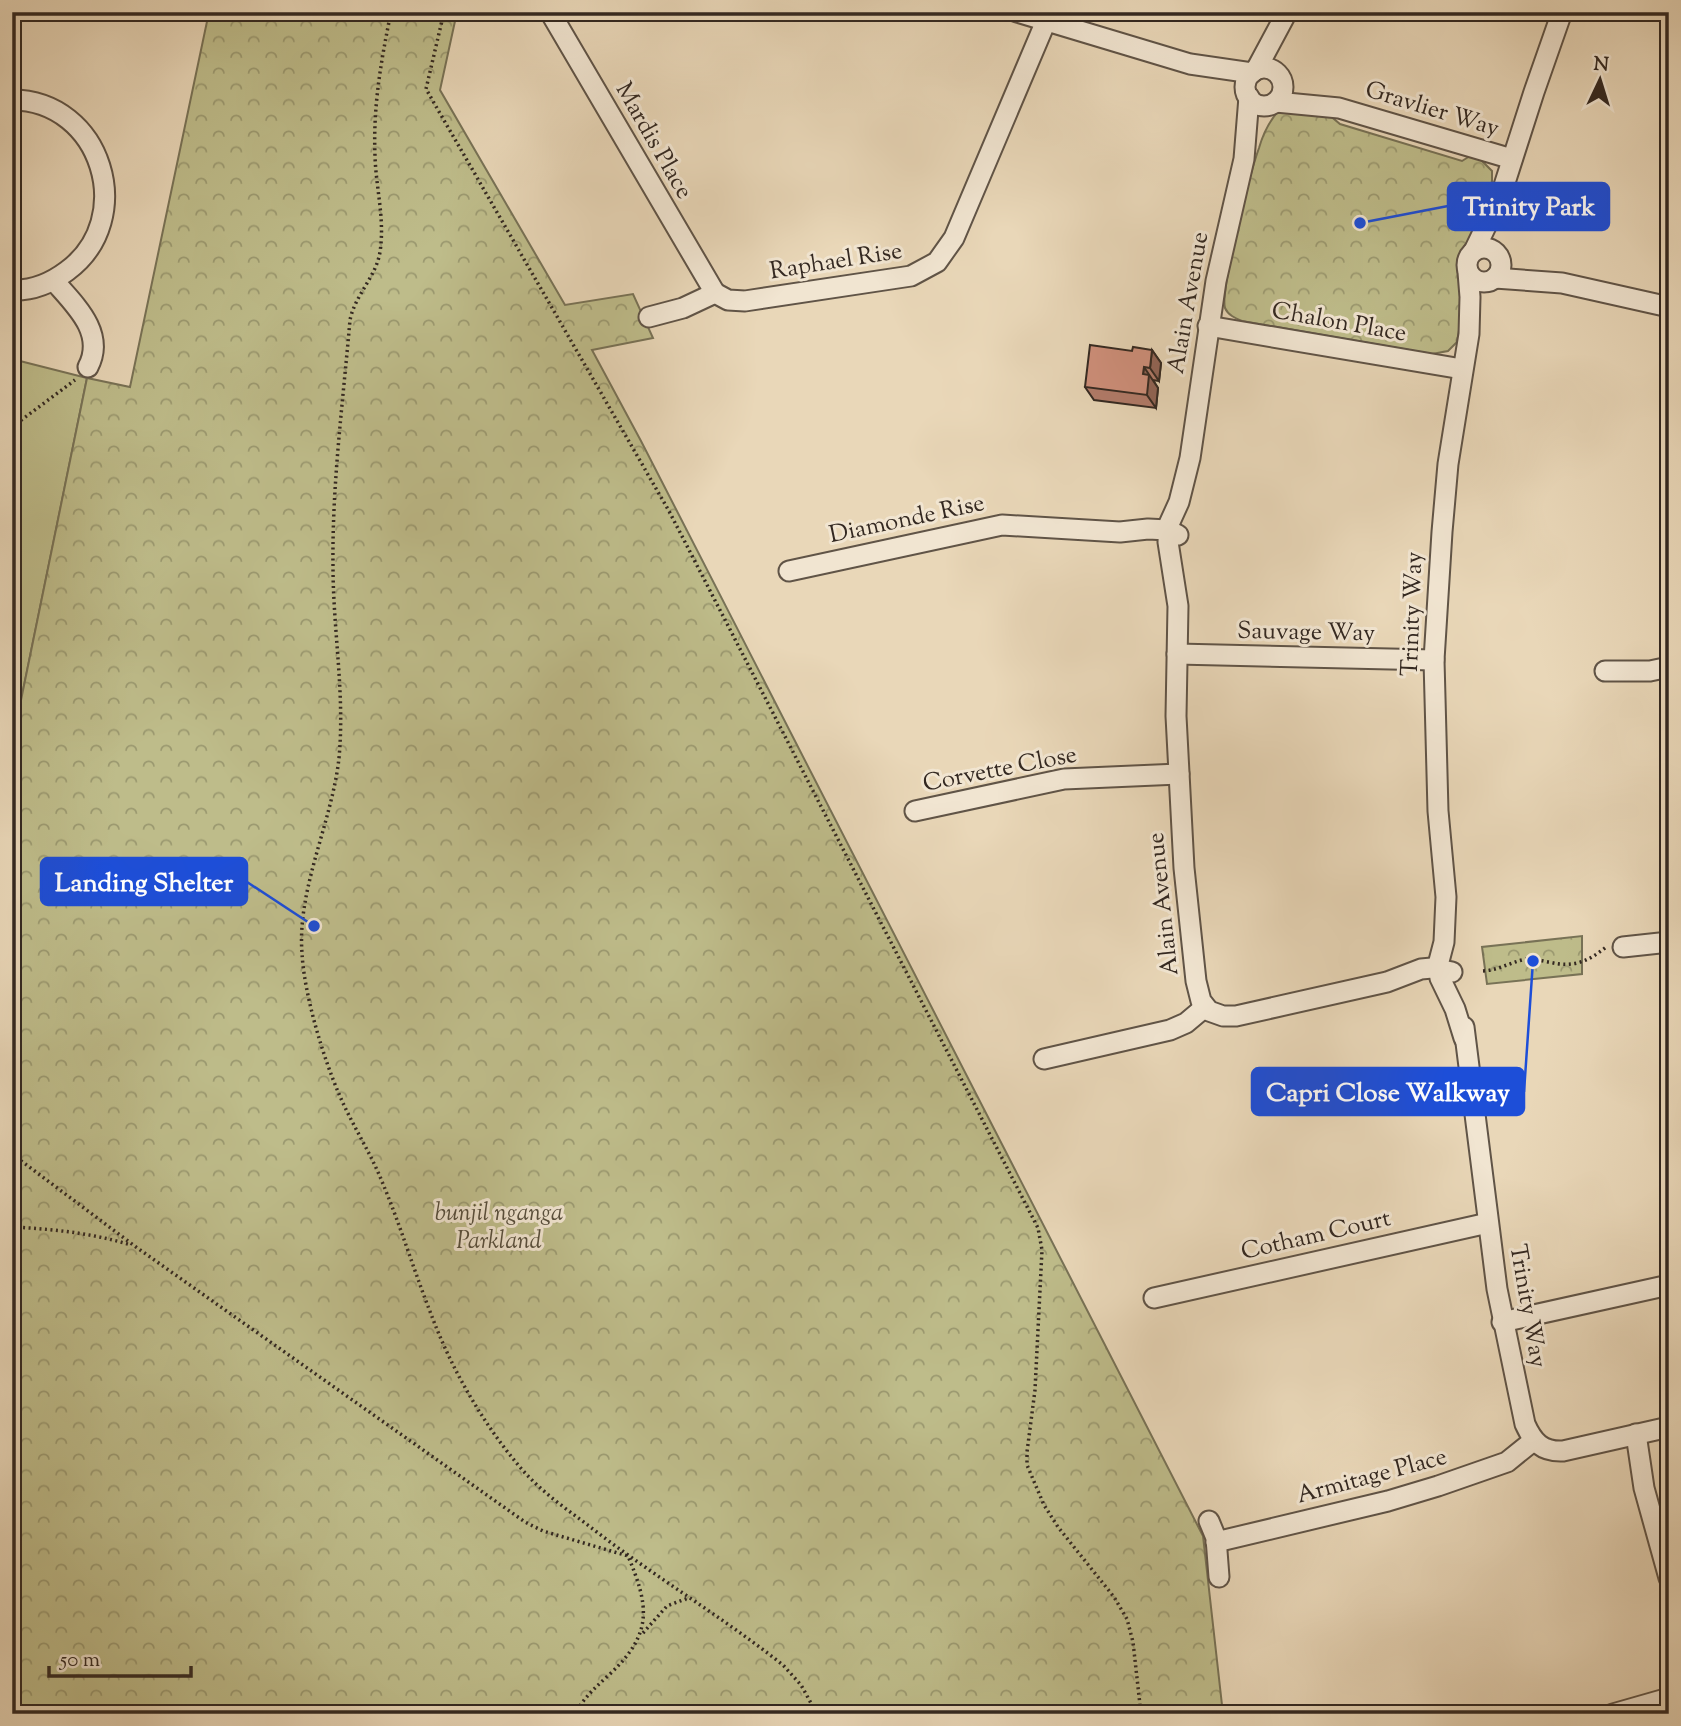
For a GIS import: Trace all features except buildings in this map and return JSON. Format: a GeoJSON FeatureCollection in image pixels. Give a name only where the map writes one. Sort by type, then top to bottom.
{"type":"FeatureCollection","features":[{"type":"Feature","properties":{"kind":"street","name":"Mardis Place"},"geometry":{"type":"LineString","coordinates":[[550,12],[715,293]]}},
{"type":"Feature","properties":{"kind":"street"},"geometry":{"type":"LineString","coordinates":[[1017,12],[1190,64],[1254,71],[1272,69],[1281,78]]}},
{"type":"Feature","properties":{"kind":"street"},"geometry":{"type":"LineString","coordinates":[[1190,64],[1262,105],[1274,103],[1282,92],[1281,48],[1287,12]]}},
{"type":"Feature","properties":{"kind":"street"},"geometry":{"type":"LineString","coordinates":[[1247,95],[1246,82],[1287,12]]}},
{"type":"Feature","properties":{"kind":"street"},"geometry":{"type":"LineString","coordinates":[[1562,12],[1501,195],[1467,260],[1468,272],[1475,280],[1562,283],[1669,307]]}},
{"type":"Feature","properties":{"kind":"street","name":"Raphael Rise"},"geometry":{"type":"LineString","coordinates":[[715,293],[728,300],[745,301],[911,276],[937,262],[954,238],[1046,21]]}},
{"type":"Feature","properties":{"kind":"street","name":"Gravlier Way"},"geometry":{"type":"LineString","coordinates":[[1281,78],[1339,108],[1512,159]]}},
{"type":"Feature","properties":{"kind":"street","name":"Alain Avenue"},"geometry":{"type":"LineString","coordinates":[[1205,1007],[1196,981],[1189,925],[1178,774],[1178,606],[1172,536],[1189,457],[1208,326],[1244,159],[1247,95]]}},
{"type":"Feature","properties":{"kind":"street"},"geometry":{"type":"LineString","coordinates":[[12,100],[47,107],[73,123],[93,147],[104,176],[106,207],[97,237],[79,263],[54,281],[23,291],[12,290]]}},
{"type":"Feature","properties":{"kind":"street","name":"Gravlier Way"},"geometry":{"type":"LineString","coordinates":[[1274,103],[1339,108]]}},
{"type":"Feature","properties":{"kind":"street","name":"Alain Avenue"},"geometry":{"type":"LineString","coordinates":[[1244,159],[1274,103]]}},
{"type":"Feature","properties":{"kind":"street"},"geometry":{"type":"LineString","coordinates":[[1493,279],[1501,268],[1498,255],[1501,195]]}},
{"type":"Feature","properties":{"kind":"street"},"geometry":{"type":"LineString","coordinates":[[1474,251],[1488,248],[1562,283]]}},
{"type":"Feature","properties":{"kind":"street","name":"Trinity Way"},"geometry":{"type":"LineString","coordinates":[[1468,272],[1469,334],[1448,464],[1441,531],[1434,660],[1437,786],[1446,897],[1454,929],[1444,973],[1464,1010],[1464,1038],[1502,1322],[1525,1424],[1533,1441]]}},
{"type":"Feature","properties":{"kind":"street","name":"Trinity Way"},"geometry":{"type":"LineString","coordinates":[[1469,334],[1493,279]]}},
{"type":"Feature","properties":{"kind":"street"},"geometry":{"type":"LineString","coordinates":[[54,281],[80,311],[93,337],[93,357],[88,367]]}},
{"type":"Feature","properties":{"kind":"street"},"geometry":{"type":"LineString","coordinates":[[649,317],[683,308],[715,293]]}},
{"type":"Feature","properties":{"kind":"street","name":"Chalon Place"},"geometry":{"type":"LineString","coordinates":[[1208,326],[1462,369]]}},
{"type":"Feature","properties":{"kind":"street","name":"Diamonde Rise"},"geometry":{"type":"LineString","coordinates":[[789,571],[995,526],[1120,533],[1147,540],[1172,536]]}},
{"type":"Feature","properties":{"kind":"street","name":"Sauvage Way"},"geometry":{"type":"LineString","coordinates":[[1177,654],[1434,660]]}},
{"type":"Feature","properties":{"kind":"street"},"geometry":{"type":"LineString","coordinates":[[1605,671],[1650,671],[1669,667]]}},
{"type":"Feature","properties":{"kind":"street","name":"Corvette Close"},"geometry":{"type":"LineString","coordinates":[[915,811],[1063,779],[1178,774]]}},
{"type":"Feature","properties":{"kind":"street"},"geometry":{"type":"LineString","coordinates":[[1616,946],[1669,942]]}},
{"type":"Feature","properties":{"kind":"street"},"geometry":{"type":"LineString","coordinates":[[1044,1059],[1170,1030],[1185,1023],[1205,1007],[1214,1014],[1236,1016],[1387,982],[1423,982],[1444,973]]}},
{"type":"Feature","properties":{"kind":"street","name":"Cotham Court"},"geometry":{"type":"LineString","coordinates":[[1154,1298],[1488,1223]]}},
{"type":"Feature","properties":{"kind":"street"},"geometry":{"type":"LineString","coordinates":[[1502,1322],[1669,1285]]}},
{"type":"Feature","properties":{"kind":"street"},"geometry":{"type":"LineString","coordinates":[[1533,1441],[1546,1449],[1563,1451],[1669,1427]]}},
{"type":"Feature","properties":{"kind":"street"},"geometry":{"type":"LineString","coordinates":[[1630,1435],[1667,1565]]}},
{"type":"Feature","properties":{"kind":"street","name":"Armitage Place"},"geometry":{"type":"LineString","coordinates":[[1216,1542],[1388,1501],[1438,1486],[1507,1462],[1533,1441]]}},
{"type":"Feature","properties":{"kind":"street"},"geometry":{"type":"LineString","coordinates":[[1209,1521],[1216,1542],[1219,1577]]}},
{"type":"Feature","properties":{"kind":"street"},"geometry":{"type":"LineString","coordinates":[[1613,1714],[1669,1698]]}},
{"type":"Feature","properties":{"kind":"path"},"geometry":{"type":"LineString","coordinates":[[391,12],[376,91],[374,124],[381,207],[380,256],[352,310],[337,475],[333,569],[341,702],[339,755],[336,780],[306,902],[302,931],[303,968],[328,1066],[340,1097],[381,1179],[432,1317],[453,1364],[477,1406],[520,1467],[549,1495],[628,1556],[783,1665],[801,1685],[817,1714]]}},
{"type":"Feature","properties":{"kind":"path"},"geometry":{"type":"LineString","coordinates":[[444,12],[426,89],[669,511],[1038,1228],[1042,1250],[1035,1390],[1027,1465],[1044,1505],[1058,1527],[1114,1597],[1127,1619],[1133,1642],[1141,1714]]}},
{"type":"Feature","properties":{"kind":"path"},"geometry":{"type":"LineString","coordinates":[[12,427],[62,391],[88,367]]}},
{"type":"Feature","properties":{"kind":"path"},"geometry":{"type":"LineString","coordinates":[[1483,971],[1501,969],[1532,959],[1561,965],[1578,964],[1616,946]]}},
{"type":"Feature","properties":{"kind":"path"},"geometry":{"type":"LineString","coordinates":[[12,1154],[136,1247],[525,1521],[543,1531],[628,1556]]}},
{"type":"Feature","properties":{"kind":"path"},"geometry":{"type":"LineString","coordinates":[[12,1227],[55,1229],[101,1236],[136,1247]]}},
{"type":"Feature","properties":{"kind":"path"},"geometry":{"type":"LineString","coordinates":[[628,1556],[643,1605],[641,1634]]}},
{"type":"Feature","properties":{"kind":"path"},"geometry":{"type":"LineString","coordinates":[[575,1714],[586,1697],[629,1652],[641,1634],[667,1606],[689,1598]]}},
{"type":"Feature","properties":{"kind":"green space","name":"bunjil nganga Parkland"},"geometry":{"type":"Polygon","coordinates":[[[209,12],[457,12],[440,90],[565,305],[633,294],[653,338],[592,350],[1203,1536],[1223,1714],[12,1714],[12,744],[87,378],[130,387],[209,12]]]}},
{"type":"Feature","properties":{"kind":"green space"},"geometry":{"type":"Polygon","coordinates":[[[1280,109],[1328,114],[1340,124],[1462,161],[1470,156],[1480,159],[1492,171],[1492,189],[1478,232],[1466,245],[1458,262],[1463,307],[1457,342],[1448,351],[1432,354],[1242,321],[1226,310],[1227,279],[1250,180],[1263,138],[1280,109]]]}},
{"type":"Feature","properties":{"kind":"green space"},"geometry":{"type":"Polygon","coordinates":[[[12,359],[87,378],[12,744],[12,359]]]}},
{"type":"Feature","properties":{"kind":"green space"},"geometry":{"type":"Polygon","coordinates":[[[1582,936],[1582,974],[1487,984],[1482,947],[1582,936]]]}},
{"type":"Feature","properties":{"kind":"place","name":"Trinity Park"},"geometry":{"type":"Point","coordinates":[1360,223]}},
{"type":"Feature","properties":{"kind":"place","name":"Landing Shelter"},"geometry":{"type":"Point","coordinates":[314,926]}},
{"type":"Feature","properties":{"kind":"place","name":"Capri Close Walkway"},"geometry":{"type":"Point","coordinates":[1533,961]}}]}
